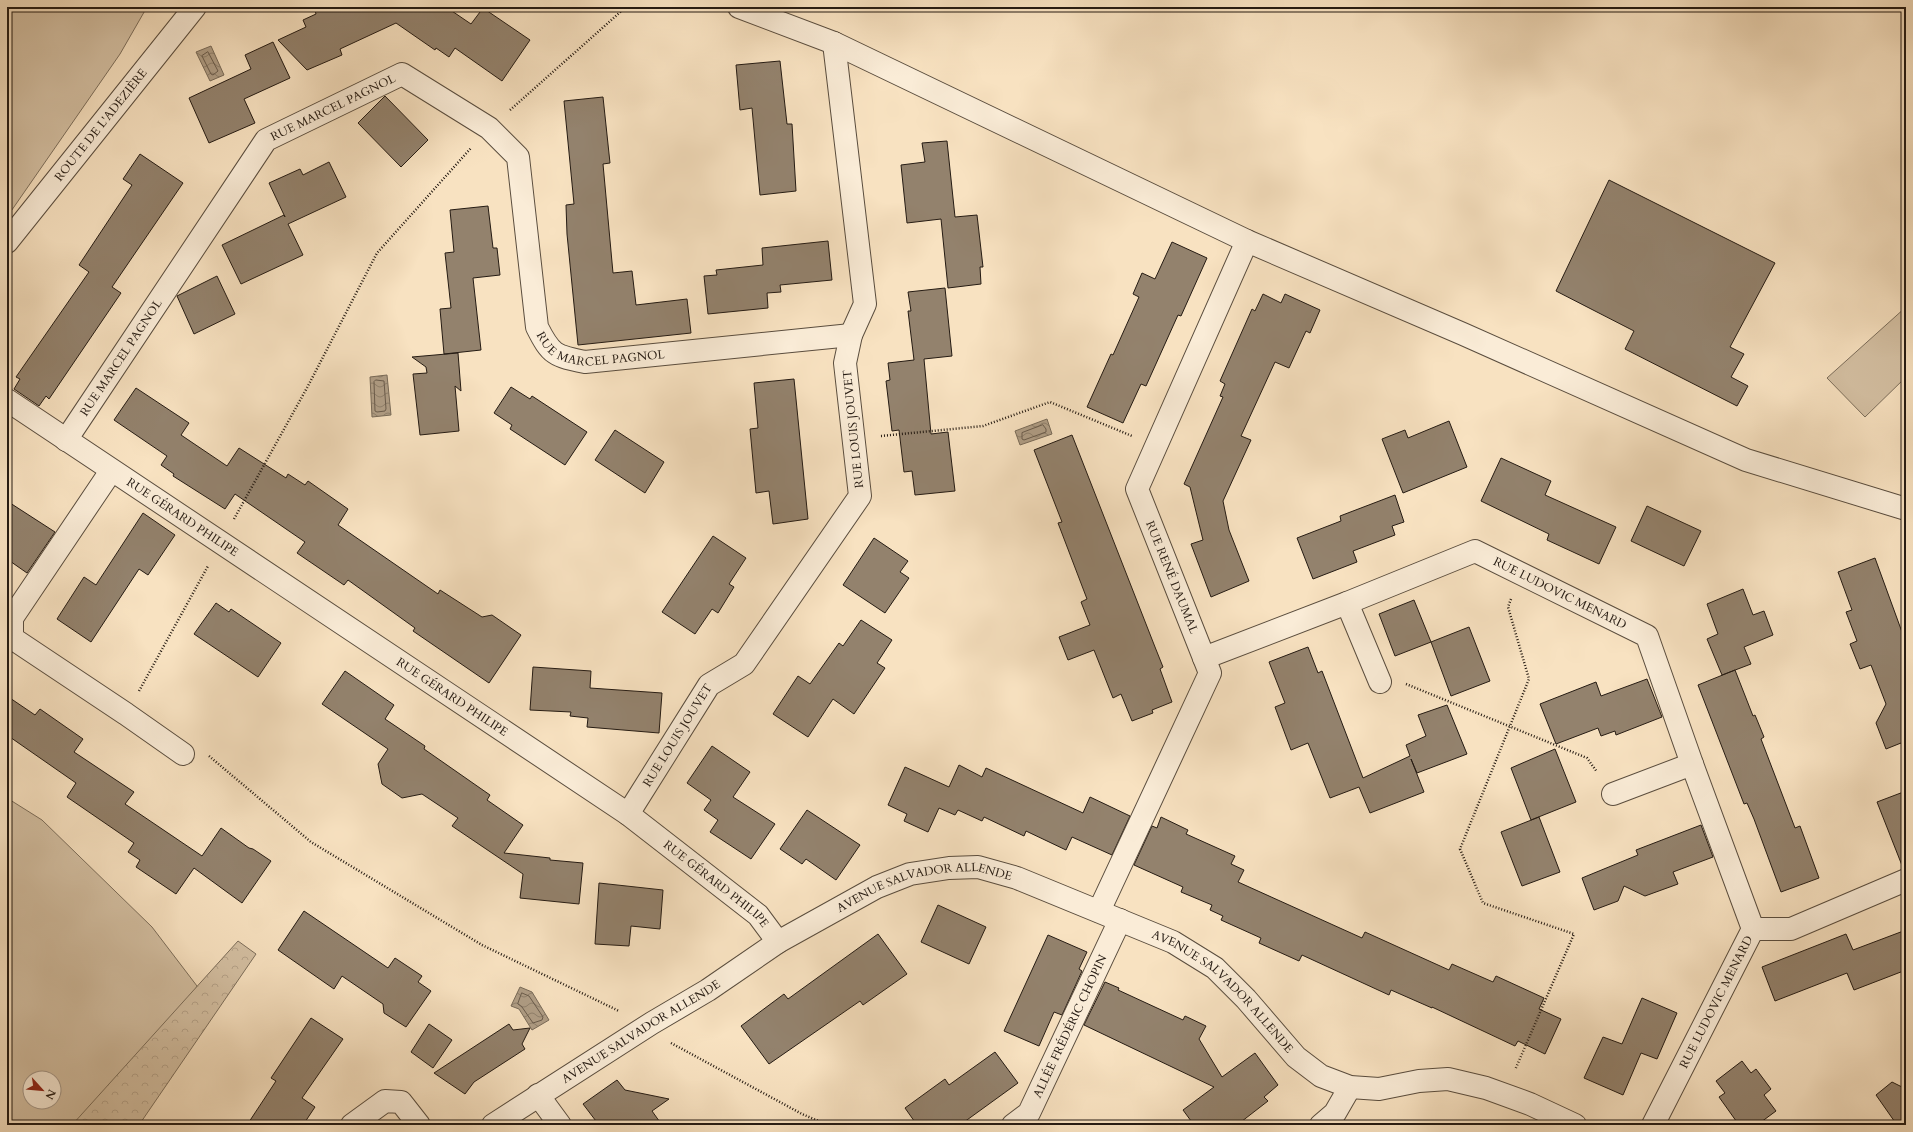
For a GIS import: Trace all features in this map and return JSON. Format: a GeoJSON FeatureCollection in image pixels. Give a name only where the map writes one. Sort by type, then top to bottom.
{"type":"FeatureCollection","features":[{"type":"Feature","properties":{"kind":"street","name":"ROUTE DE L'ADEZIÈRE"},"geometry":{"type":"LineString","coordinates":[[7,242],[195,7]]}},
{"type":"Feature","properties":{"kind":"street"},"geometry":{"type":"LineString","coordinates":[[739,7],[834,43],[1248,241],[1463,334],[1746,460],[1906,509]]}},
{"type":"Feature","properties":{"kind":"street","name":"RUE LOUIS JOUVET"},"geometry":{"type":"LineString","coordinates":[[628,814],[709,685],[744,664],[860,496],[845,363],[851,335],[865,304],[834,43]]}},
{"type":"Feature","properties":{"kind":"street","name":"RUE MARCEL PAGNOL"},"geometry":{"type":"LineString","coordinates":[[66,440],[266,140],[402,74],[489,128],[518,157],[537,327],[546,345],[560,357],[585,362],[851,335]]}},
{"type":"Feature","properties":{"kind":"street","name":"RUE RENÉ DAUMAL"},"geometry":{"type":"LineString","coordinates":[[1098,911],[1210,673],[1137,489],[1248,241]]}},
{"type":"Feature","properties":{"kind":"street","name":"RUE GÉRARD PHILIPE"},"geometry":{"type":"LineString","coordinates":[[7,400],[111,471],[628,814],[758,915],[778,942]]}},
{"type":"Feature","properties":{"kind":"street"},"geometry":{"type":"LineString","coordinates":[[111,471],[10,617],[12,638],[126,714],[182,754]]}},
{"type":"Feature","properties":{"kind":"street","name":"RUE LUDOVIC MENARD"},"geometry":{"type":"LineString","coordinates":[[1204,658],[1347,604],[1475,551],[1647,636],[1692,764],[1754,928],[1653,1125]]}},
{"type":"Feature","properties":{"kind":"street"},"geometry":{"type":"LineString","coordinates":[[1347,604],[1380,682]]}},
{"type":"Feature","properties":{"kind":"street"},"geometry":{"type":"LineString","coordinates":[[1613,794],[1692,764]]}},
{"type":"Feature","properties":{"kind":"street","name":"AVENUE SALVADOR ALLENDE"},"geometry":{"type":"LineString","coordinates":[[493,1125],[652,1022],[708,990],[778,942],[877,887],[910,874],[949,868],[978,867],[1017,878],[1173,942],[1215,968],[1246,999],[1296,1057],[1321,1076],[1350,1087],[1380,1089],[1419,1081],[1448,1079],[1486,1088],[1575,1125]]}},
{"type":"Feature","properties":{"kind":"street"},"geometry":{"type":"LineString","coordinates":[[1754,928],[1791,929],[1906,880]]}},
{"type":"Feature","properties":{"kind":"street","name":"ALLÉE FRÉDÉRIC CHOPIN"},"geometry":{"type":"LineString","coordinates":[[1013,1125],[1029,1113],[1120,920]]}},
{"type":"Feature","properties":{"kind":"street"},"geometry":{"type":"LineString","coordinates":[[1321,1125],[1335,1113],[1350,1087]]}},
{"type":"Feature","properties":{"kind":"street"},"geometry":{"type":"LineString","coordinates":[[538,1095],[560,1125]]}},
{"type":"Feature","properties":{"kind":"street"},"geometry":{"type":"LineString","coordinates":[[352,1125],[385,1101],[401,1102],[419,1125]]}},
{"type":"Feature","properties":{"kind":"path"},"geometry":{"type":"LineString","coordinates":[[126,714],[308,386],[377,253],[489,128],[626,7]]}},
{"type":"Feature","properties":{"kind":"path"},"geometry":{"type":"LineString","coordinates":[[854,438],[982,426],[1050,402],[1156,447]]}},
{"type":"Feature","properties":{"kind":"path"},"geometry":{"type":"LineString","coordinates":[[1504,1095],[1574,934],[1483,902],[1460,849],[1529,679],[1508,606],[1521,574]]}},
{"type":"Feature","properties":{"kind":"path"},"geometry":{"type":"LineString","coordinates":[[1380,682],[1395,679],[1510,728],[1587,758],[1613,794]]}},
{"type":"Feature","properties":{"kind":"path"},"geometry":{"type":"LineString","coordinates":[[182,754],[209,756],[312,842],[482,945],[624,1014],[652,1022],[672,1044],[802,1114],[828,1125]]}},
{"type":"Feature","properties":{"kind":"green space"},"geometry":{"type":"Polygon","coordinates":[[[7,7],[147,7],[120,54],[7,217],[7,7]]]}},
{"type":"Feature","properties":{"kind":"green space"},"geometry":{"type":"Polygon","coordinates":[[[1906,307],[1906,377],[1865,417],[1827,378],[1906,307]]]}},
{"type":"Feature","properties":{"kind":"green space"},"geometry":{"type":"Polygon","coordinates":[[[7,798],[42,820],[152,927],[197,986],[130,1125],[7,1125],[7,798]]]}},
{"type":"Feature","properties":{"kind":"green space"},"geometry":{"type":"Polygon","coordinates":[[[238,941],[256,954],[139,1125],[72,1125],[238,941]]]}},
{"type":"Feature","properties":{"kind":"water"},"geometry":{"type":"Polygon","coordinates":[[[211,46],[224,75],[210,81],[196,52],[211,46]]]}},
{"type":"Feature","properties":{"kind":"water"},"geometry":{"type":"Polygon","coordinates":[[[387,375],[391,415],[372,417],[370,377],[387,375]]]}},
{"type":"Feature","properties":{"kind":"water"},"geometry":{"type":"Polygon","coordinates":[[[1047,419],[1052,434],[1020,445],[1015,431],[1047,419]]]}},
{"type":"Feature","properties":{"kind":"water"},"geometry":{"type":"Polygon","coordinates":[[[520,987],[532,992],[549,1020],[532,1030],[519,1009],[511,1006],[520,987]]]}},
{"type":"Feature","properties":{"kind":"building"},"geometry":{"type":"Polygon","coordinates":[[[314,7],[446,7],[471,24],[483,8],[530,40],[502,81],[455,48],[449,57],[436,48],[435,50],[396,23],[340,49],[342,55],[307,70],[278,40],[306,27],[303,20],[316,14],[314,7]]]}},
{"type":"Feature","properties":{"kind":"building"},"geometry":{"type":"Polygon","coordinates":[[[273,42],[290,78],[244,99],[255,123],[209,143],[189,98],[251,69],[245,55],[273,42]]]}},
{"type":"Feature","properties":{"kind":"building"},"geometry":{"type":"Polygon","coordinates":[[[780,61],[787,124],[792,124],[796,191],[760,195],[752,108],[740,110],[736,65],[780,61]]]}},
{"type":"Feature","properties":{"kind":"building"},"geometry":{"type":"Polygon","coordinates":[[[385,96],[428,140],[401,167],[358,123],[385,96]]]}},
{"type":"Feature","properties":{"kind":"building"},"geometry":{"type":"Polygon","coordinates":[[[603,97],[610,163],[603,164],[613,273],[632,271],[636,305],[687,299],[691,333],[578,345],[567,234],[566,205],[574,204],[564,101],[603,97]]]}},
{"type":"Feature","properties":{"kind":"building"},"geometry":{"type":"Polygon","coordinates":[[[947,141],[955,217],[977,215],[983,267],[980,267],[981,284],[948,288],[941,219],[907,223],[901,165],[925,162],[922,143],[947,141]]]}},
{"type":"Feature","properties":{"kind":"building"},"geometry":{"type":"Polygon","coordinates":[[[140,154],[183,183],[112,287],[121,293],[49,399],[46,396],[39,406],[14,389],[20,379],[16,377],[89,272],[79,265],[132,185],[123,179],[140,154]]]}},
{"type":"Feature","properties":{"kind":"building"},"geometry":{"type":"Polygon","coordinates":[[[329,162],[346,197],[288,224],[303,255],[241,284],[222,245],[284,215],[285,217],[269,183],[300,169],[303,175],[329,162]]]}},
{"type":"Feature","properties":{"kind":"building"},"geometry":{"type":"Polygon","coordinates":[[[1609,180],[1775,263],[1730,347],[1744,354],[1731,377],[1748,386],[1737,406],[1625,349],[1634,331],[1556,291],[1609,180]]]}},
{"type":"Feature","properties":{"kind":"building"},"geometry":{"type":"Polygon","coordinates":[[[488,206],[493,248],[497,248],[500,275],[473,278],[481,350],[444,354],[440,309],[451,308],[445,253],[454,252],[450,210],[488,206]]]}},
{"type":"Feature","properties":{"kind":"building"},"geometry":{"type":"Polygon","coordinates":[[[828,241],[832,280],[780,285],[781,292],[767,293],[768,308],[708,314],[704,276],[717,275],[716,270],[763,265],[762,248],[828,241]]]}},
{"type":"Feature","properties":{"kind":"building"},"geometry":{"type":"Polygon","coordinates":[[[1172,242],[1207,258],[1181,316],[1178,315],[1146,386],[1141,384],[1123,423],[1087,407],[1111,354],[1113,355],[1139,297],[1133,294],[1142,273],[1155,279],[1172,242]]]}},
{"type":"Feature","properties":{"kind":"building"},"geometry":{"type":"Polygon","coordinates":[[[217,276],[235,314],[194,334],[177,296],[217,276]]]}},
{"type":"Feature","properties":{"kind":"building"},"geometry":{"type":"Polygon","coordinates":[[[945,288],[952,356],[924,359],[931,434],[948,432],[955,491],[915,495],[912,471],[904,472],[899,430],[892,431],[886,381],[890,380],[888,363],[914,360],[908,311],[911,311],[908,292],[945,288]]]}},
{"type":"Feature","properties":{"kind":"building"},"geometry":{"type":"Polygon","coordinates":[[[1263,294],[1281,303],[1285,294],[1320,310],[1310,333],[1306,331],[1289,368],[1275,362],[1241,436],[1251,440],[1223,501],[1229,530],[1249,581],[1211,597],[1191,544],[1203,540],[1190,487],[1184,484],[1223,397],[1220,396],[1225,384],[1220,381],[1252,309],[1255,311],[1263,294]]]}},
{"type":"Feature","properties":{"kind":"building"},"geometry":{"type":"Polygon","coordinates":[[[458,353],[461,391],[455,386],[459,431],[420,435],[413,374],[427,373],[426,367],[412,357],[458,353]]]}},
{"type":"Feature","properties":{"kind":"building"},"geometry":{"type":"Polygon","coordinates":[[[794,379],[808,519],[773,524],[769,491],[756,493],[750,429],[758,428],[754,383],[794,379]]]}},
{"type":"Feature","properties":{"kind":"building"},"geometry":{"type":"Polygon","coordinates":[[[511,387],[530,399],[532,396],[587,432],[565,465],[510,429],[512,425],[494,413],[511,387]]]}},
{"type":"Feature","properties":{"kind":"building"},"geometry":{"type":"Polygon","coordinates":[[[136,388],[189,423],[181,435],[227,466],[239,448],[286,478],[288,474],[305,485],[308,481],[348,509],[338,525],[438,594],[440,590],[482,617],[492,615],[521,635],[489,683],[413,631],[415,628],[348,580],[344,585],[297,553],[305,542],[235,494],[225,509],[173,476],[174,474],[161,465],[167,456],[114,420],[136,388]]]}},
{"type":"Feature","properties":{"kind":"building"},"geometry":{"type":"Polygon","coordinates":[[[1449,421],[1467,467],[1403,493],[1382,439],[1405,430],[1408,438],[1449,421]]]}},
{"type":"Feature","properties":{"kind":"building"},"geometry":{"type":"Polygon","coordinates":[[[615,430],[664,462],[645,493],[595,460],[615,430]]]}},
{"type":"Feature","properties":{"kind":"building"},"geometry":{"type":"Polygon","coordinates":[[[1072,435],[1163,667],[1160,669],[1172,702],[1152,710],[1153,713],[1132,721],[1121,694],[1113,698],[1094,650],[1068,660],[1059,637],[1090,625],[1081,602],[1087,599],[1058,523],[1062,522],[1034,450],[1072,435]]]}},
{"type":"Feature","properties":{"kind":"building"},"geometry":{"type":"Polygon","coordinates":[[[1501,458],[1551,481],[1545,495],[1616,527],[1599,564],[1547,540],[1549,534],[1481,501],[1501,458]]]}},
{"type":"Feature","properties":{"kind":"building"},"geometry":{"type":"Polygon","coordinates":[[[1395,495],[1404,522],[1392,526],[1395,535],[1353,551],[1357,562],[1313,579],[1297,538],[1341,521],[1340,516],[1395,495]]]}},
{"type":"Feature","properties":{"kind":"building"},"geometry":{"type":"Polygon","coordinates":[[[7,501],[55,532],[27,573],[7,559],[7,501]]]}},
{"type":"Feature","properties":{"kind":"building"},"geometry":{"type":"Polygon","coordinates":[[[1647,506],[1701,531],[1684,566],[1631,541],[1647,506]]]}},
{"type":"Feature","properties":{"kind":"building"},"geometry":{"type":"Polygon","coordinates":[[[143,513],[175,535],[148,575],[139,569],[91,642],[57,619],[84,577],[96,585],[143,513]]]}},
{"type":"Feature","properties":{"kind":"building"},"geometry":{"type":"Polygon","coordinates":[[[713,536],[746,558],[729,584],[734,587],[718,613],[712,609],[695,634],[662,612],[713,536]]]}},
{"type":"Feature","properties":{"kind":"building"},"geometry":{"type":"Polygon","coordinates":[[[874,538],[908,561],[900,572],[909,578],[885,613],[843,585],[874,538]]]}},
{"type":"Feature","properties":{"kind":"building"},"geometry":{"type":"Polygon","coordinates":[[[1875,558],[1906,643],[1906,751],[1901,743],[1886,749],[1876,723],[1886,704],[1871,665],[1860,669],[1850,644],[1857,641],[1846,612],[1852,610],[1838,572],[1875,558]]]}},
{"type":"Feature","properties":{"kind":"building"},"geometry":{"type":"Polygon","coordinates":[[[1743,589],[1753,615],[1764,611],[1773,635],[1744,647],[1751,664],[1722,675],[1707,639],[1718,634],[1707,604],[1743,589]]]}},
{"type":"Feature","properties":{"kind":"building"},"geometry":{"type":"Polygon","coordinates":[[[1414,600],[1431,642],[1395,656],[1379,614],[1414,600]]]}},
{"type":"Feature","properties":{"kind":"building"},"geometry":{"type":"Polygon","coordinates":[[[216,603],[229,612],[231,609],[281,643],[258,677],[194,634],[216,603]]]}},
{"type":"Feature","properties":{"kind":"building"},"geometry":{"type":"Polygon","coordinates":[[[861,620],[892,640],[877,663],[885,668],[854,714],[833,699],[808,737],[773,714],[798,676],[810,684],[839,643],[843,646],[861,620]]]}},
{"type":"Feature","properties":{"kind":"building"},"geometry":{"type":"Polygon","coordinates":[[[1469,627],[1490,681],[1451,696],[1431,642],[1469,627]]]}},
{"type":"Feature","properties":{"kind":"building"},"geometry":{"type":"Polygon","coordinates":[[[1308,647],[1318,673],[1322,671],[1363,778],[1410,756],[1406,745],[1426,736],[1418,715],[1447,705],[1467,754],[1417,773],[1411,759],[1424,792],[1370,813],[1359,787],[1330,798],[1308,743],[1291,750],[1275,707],[1285,703],[1269,662],[1308,647]]]}},
{"type":"Feature","properties":{"kind":"building"},"geometry":{"type":"Polygon","coordinates":[[[533,667],[591,671],[590,688],[662,693],[659,733],[587,727],[588,718],[570,716],[571,712],[530,710],[533,667]]]}},
{"type":"Feature","properties":{"kind":"building"},"geometry":{"type":"Polygon","coordinates":[[[1735,670],[1753,716],[1755,715],[1764,737],[1761,739],[1795,828],[1800,826],[1819,878],[1781,892],[1754,819],[1747,803],[1744,804],[1698,685],[1735,670]]]}},
{"type":"Feature","properties":{"kind":"building"},"geometry":{"type":"Polygon","coordinates":[[[345,671],[394,705],[385,719],[425,746],[424,749],[490,795],[487,800],[523,825],[504,853],[583,863],[579,904],[520,898],[523,874],[452,826],[458,818],[422,794],[402,798],[382,784],[378,764],[388,749],[322,704],[345,671]]]}},
{"type":"Feature","properties":{"kind":"building"},"geometry":{"type":"Polygon","coordinates":[[[1647,679],[1662,717],[1616,735],[1615,731],[1601,736],[1598,728],[1556,744],[1540,704],[1596,682],[1601,696],[1647,679]]]}},
{"type":"Feature","properties":{"kind":"building"},"geometry":{"type":"Polygon","coordinates":[[[7,696],[35,715],[40,709],[83,739],[74,752],[134,792],[125,804],[202,856],[221,828],[249,848],[271,861],[242,903],[194,868],[176,894],[136,867],[140,860],[128,852],[134,843],[67,797],[76,783],[7,735],[7,696]]]}},
{"type":"Feature","properties":{"kind":"building"},"geometry":{"type":"Polygon","coordinates":[[[712,746],[750,772],[733,797],[775,824],[751,859],[710,832],[718,820],[704,810],[711,800],[687,783],[712,746]]]}},
{"type":"Feature","properties":{"kind":"building"},"geometry":{"type":"Polygon","coordinates":[[[1555,749],[1576,802],[1531,820],[1511,768],[1555,749]]]}},
{"type":"Feature","properties":{"kind":"building"},"geometry":{"type":"Polygon","coordinates":[[[959,765],[982,777],[986,768],[1083,813],[1090,797],[1130,816],[1112,855],[1072,837],[1066,850],[1026,831],[1024,836],[984,817],[982,821],[958,810],[955,815],[939,808],[928,832],[904,821],[907,814],[888,805],[905,767],[949,787],[959,765]]]}},
{"type":"Feature","properties":{"kind":"building"},"geometry":{"type":"Polygon","coordinates":[[[1906,791],[1906,868],[1903,868],[1877,802],[1906,791]]]}},
{"type":"Feature","properties":{"kind":"building"},"geometry":{"type":"Polygon","coordinates":[[[807,810],[860,845],[836,880],[806,859],[802,864],[780,849],[807,810]]]}},
{"type":"Feature","properties":{"kind":"building"},"geometry":{"type":"Polygon","coordinates":[[[1161,817],[1188,830],[1186,834],[1235,856],[1231,864],[1244,870],[1238,882],[1362,938],[1365,932],[1449,970],[1452,964],[1493,982],[1496,976],[1544,998],[1539,1009],[1561,1019],[1545,1054],[1518,1041],[1515,1046],[1432,1007],[1391,990],[1389,995],[1302,955],[1299,961],[1259,943],[1261,938],[1221,920],[1223,916],[1210,910],[1212,905],[1181,892],[1183,887],[1134,865],[1152,826],[1157,828],[1161,817]]]}},
{"type":"Feature","properties":{"kind":"building"},"geometry":{"type":"Polygon","coordinates":[[[1539,817],[1560,872],[1522,886],[1501,832],[1539,817]]]}},
{"type":"Feature","properties":{"kind":"building"},"geometry":{"type":"Polygon","coordinates":[[[1701,825],[1713,857],[1673,872],[1678,884],[1645,896],[1624,886],[1618,901],[1594,910],[1582,878],[1638,855],[1636,850],[1701,825]]]}},
{"type":"Feature","properties":{"kind":"building"},"geometry":{"type":"Polygon","coordinates":[[[599,883],[663,890],[660,929],[631,926],[629,946],[595,944],[599,883]]]}},
{"type":"Feature","properties":{"kind":"building"},"geometry":{"type":"Polygon","coordinates":[[[938,905],[986,927],[969,964],[921,942],[938,905]]]}},
{"type":"Feature","properties":{"kind":"building"},"geometry":{"type":"Polygon","coordinates":[[[304,911],[388,968],[395,958],[422,976],[418,982],[431,991],[406,1027],[384,1013],[383,1004],[342,976],[334,989],[278,950],[304,911]]]}},
{"type":"Feature","properties":{"kind":"building"},"geometry":{"type":"Polygon","coordinates":[[[1906,930],[1906,970],[1854,990],[1847,973],[1775,1001],[1762,967],[1846,934],[1853,950],[1906,930]]]}},
{"type":"Feature","properties":{"kind":"building"},"geometry":{"type":"Polygon","coordinates":[[[878,934],[907,974],[863,1005],[860,1001],[769,1064],[741,1026],[784,994],[788,999],[878,934]]]}},
{"type":"Feature","properties":{"kind":"building"},"geometry":{"type":"Polygon","coordinates":[[[1048,935],[1087,952],[1079,969],[1082,971],[1062,1015],[1054,1012],[1039,1046],[1004,1031],[1048,935]]]}},
{"type":"Feature","properties":{"kind":"building"},"geometry":{"type":"Polygon","coordinates":[[[1105,982],[1119,988],[1118,990],[1183,1020],[1185,1016],[1206,1026],[1199,1039],[1222,1077],[1255,1053],[1278,1085],[1264,1097],[1268,1101],[1237,1125],[1194,1125],[1183,1110],[1214,1087],[1084,1025],[1105,982]]]}},
{"type":"Feature","properties":{"kind":"building"},"geometry":{"type":"Polygon","coordinates":[[[1642,998],[1677,1013],[1657,1059],[1641,1053],[1623,1095],[1584,1078],[1603,1037],[1622,1044],[1642,998]]]}},
{"type":"Feature","properties":{"kind":"building"},"geometry":{"type":"Polygon","coordinates":[[[311,1018],[343,1039],[302,1098],[315,1107],[303,1125],[247,1125],[276,1081],[271,1078],[311,1018]]]}},
{"type":"Feature","properties":{"kind":"building"},"geometry":{"type":"Polygon","coordinates":[[[429,1024],[452,1040],[433,1068],[411,1052],[429,1024]]]}},
{"type":"Feature","properties":{"kind":"building"},"geometry":{"type":"Polygon","coordinates":[[[509,1024],[513,1030],[530,1028],[522,1044],[525,1049],[474,1082],[465,1094],[434,1073],[509,1024]]]}},
{"type":"Feature","properties":{"kind":"building"},"geometry":{"type":"Polygon","coordinates":[[[995,1052],[1018,1083],[960,1125],[917,1125],[905,1108],[945,1079],[949,1085],[995,1052]]]}},
{"type":"Feature","properties":{"kind":"building"},"geometry":{"type":"Polygon","coordinates":[[[1742,1061],[1751,1073],[1756,1069],[1771,1089],[1764,1095],[1776,1111],[1757,1125],[1739,1125],[1719,1097],[1725,1093],[1716,1081],[1742,1061]]]}},
{"type":"Feature","properties":{"kind":"building"},"geometry":{"type":"Polygon","coordinates":[[[617,1080],[625,1090],[669,1099],[652,1111],[662,1125],[599,1125],[583,1104],[617,1080]]]}},
{"type":"Feature","properties":{"kind":"building"},"geometry":{"type":"Polygon","coordinates":[[[1892,1082],[1906,1089],[1906,1125],[1897,1125],[1876,1095],[1892,1082]]]}}]}
